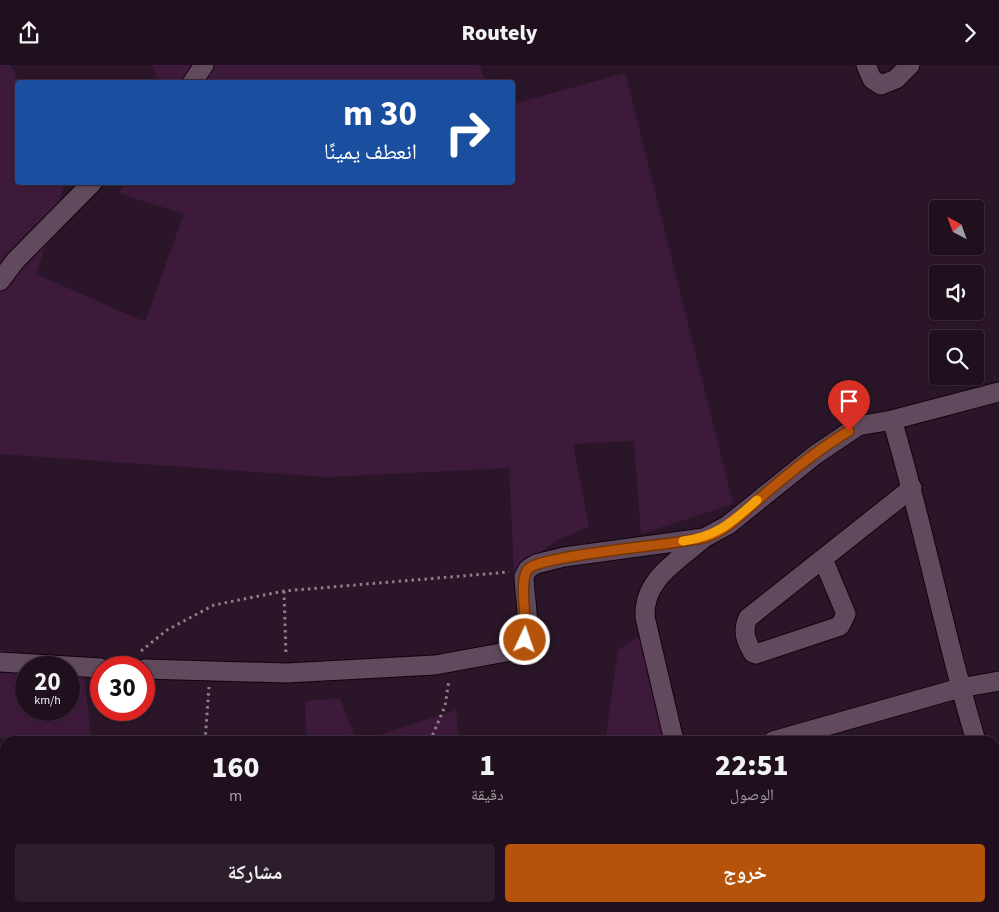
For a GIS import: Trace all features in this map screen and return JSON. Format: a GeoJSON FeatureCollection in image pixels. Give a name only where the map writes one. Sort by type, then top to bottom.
{"type":"FeatureCollection","features":[{"type":"Feature","properties":{"kind":"street"},"geometry":{"type":"LineString","coordinates":[[194,80],[204,65]]}},
{"type":"Feature","properties":{"kind":"street"},"geometry":{"type":"LineString","coordinates":[[866,65],[872,79],[881,85],[896,79],[910,65]]}},
{"type":"Feature","properties":{"kind":"street"},"geometry":{"type":"LineString","coordinates":[[0,281],[15,261],[90,185]]}},
{"type":"Feature","properties":{"kind":"street"},"geometry":{"type":"LineString","coordinates":[[673,736],[644,617],[644,605],[652,584],[704,538],[728,525],[840,436],[858,426],[892,420],[999,392]]}},
{"type":"Feature","properties":{"kind":"street"},"geometry":{"type":"LineString","coordinates":[[892,420],[912,488],[960,688],[974,736]]}},
{"type":"Feature","properties":{"kind":"street"},"geometry":{"type":"LineString","coordinates":[[823,559],[846,614],[844,622],[840,626],[754,654],[744,635],[744,628],[748,618],[912,488]]}},
{"type":"Feature","properties":{"kind":"street"},"geometry":{"type":"LineString","coordinates":[[155,664],[210,672],[287,673],[452,662],[506,652],[514,649],[525,640],[527,630],[524,576],[528,569],[536,564],[564,557],[704,538]]}},
{"type":"Feature","properties":{"kind":"street"},"geometry":{"type":"LineString","coordinates":[[0,662],[90,666]]}},
{"type":"Feature","properties":{"kind":"street"},"geometry":{"type":"LineString","coordinates":[[791,736],[960,688],[999,681]]}},
{"type":"Feature","properties":{"kind":"path"},"geometry":{"type":"LineString","coordinates":[[145,656],[168,630],[214,605],[284,591],[445,579],[528,569]]}},
{"type":"Feature","properties":{"kind":"path"},"geometry":{"type":"LineString","coordinates":[[284,591],[287,673]]}},
{"type":"Feature","properties":{"kind":"path"},"geometry":{"type":"LineString","coordinates":[[432,736],[445,706],[452,662]]}},
{"type":"Feature","properties":{"kind":"path"},"geometry":{"type":"LineString","coordinates":[[205,736],[210,672]]}},
{"type":"Feature","properties":{"kind":"shaded area"},"geometry":{"type":"Polygon","coordinates":[[[0,65],[11,65],[18,80],[15,80],[15,185],[64,185],[36,274],[145,322],[184,214],[118,193],[125,185],[515,185],[515,103],[625,73],[733,504],[641,534],[634,441],[573,444],[589,527],[559,539],[514,571],[509,468],[326,477],[0,454],[0,65]]]}},
{"type":"Feature","properties":{"kind":"shaded area"},"geometry":{"type":"Polygon","coordinates":[[[152,65],[479,65],[485,80],[158,80],[152,65]]]}},
{"type":"Feature","properties":{"kind":"shaded area"},"geometry":{"type":"Polygon","coordinates":[[[649,629],[666,736],[589,736],[606,735],[618,650],[649,629]]]}},
{"type":"Feature","properties":{"kind":"shaded area"},"geometry":{"type":"Polygon","coordinates":[[[0,650],[45,656],[15,656],[15,721],[80,721],[80,661],[82,661],[91,735],[0,736],[0,650]]]}},
{"type":"Feature","properties":{"kind":"shaded area"},"geometry":{"type":"Polygon","coordinates":[[[340,698],[354,736],[307,736],[305,701],[340,698]]]}},
{"type":"Feature","properties":{"kind":"shaded area"},"geometry":{"type":"Polygon","coordinates":[[[456,710],[459,736],[376,736],[456,710]]]}},
{"type":"Feature","properties":{"kind":"slow traffic"},"geometry":{"type":"LineString","coordinates":[[683,541],[704,538],[728,525],[757,500]]}},
{"type":"Feature","properties":{"kind":"route"},"geometry":{"type":"LineString","coordinates":[[525,640],[527,630],[524,576],[528,569],[536,564],[564,557],[704,538],[728,525],[776,485],[849,431]]}}]}
